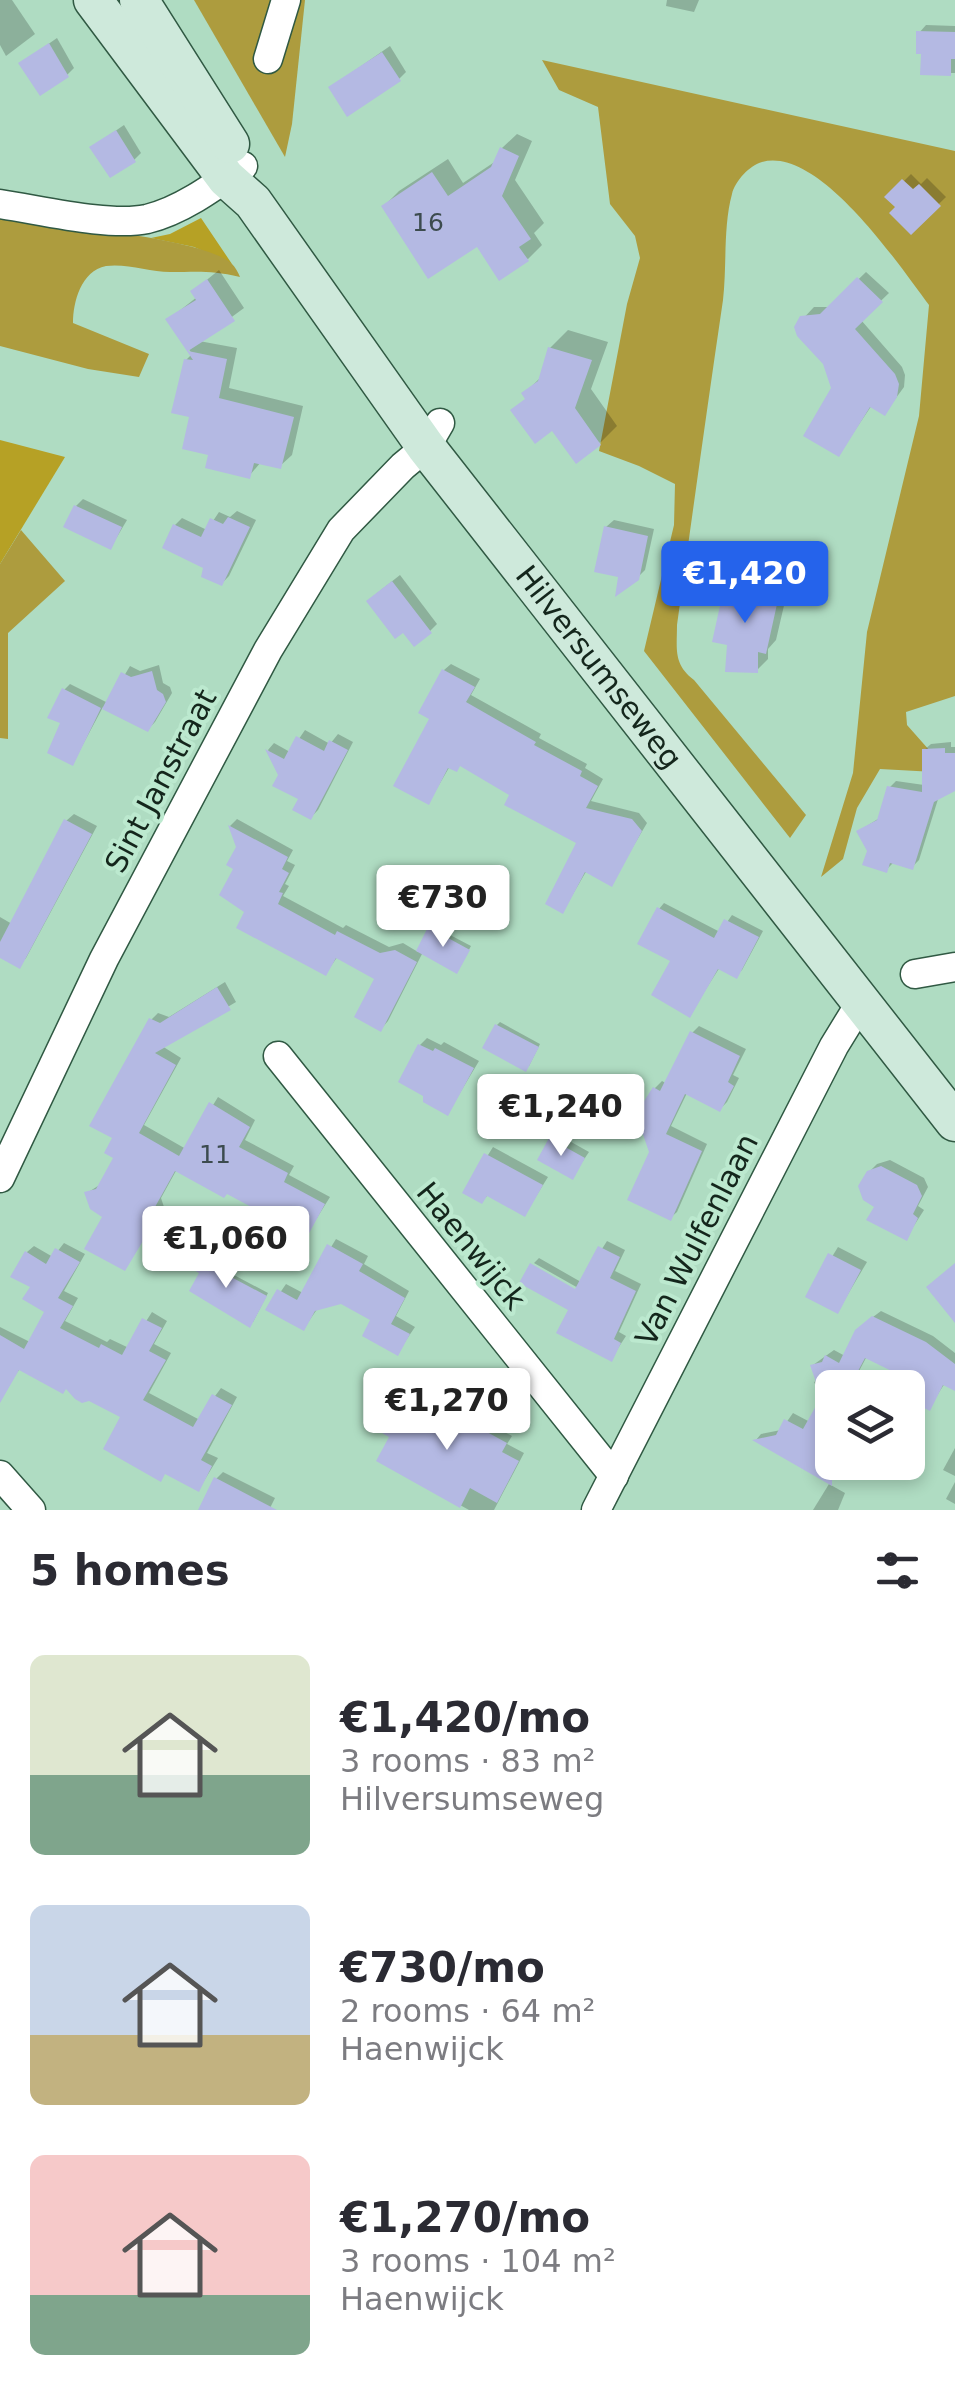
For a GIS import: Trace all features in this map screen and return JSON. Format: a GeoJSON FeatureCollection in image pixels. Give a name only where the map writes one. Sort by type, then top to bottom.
{"type":"FeatureCollection","features":[{"type":"Feature","properties":{"kind":"main road","name":"Hilversumseweg"},"geometry":{"type":"LineString","coordinates":[[93,0],[241,182],[955,1122]]}},
{"type":"Feature","properties":{"kind":"main road","name":"Hilversumseweg"},"geometry":{"type":"LineString","coordinates":[[139,0],[241,182]]}},
{"type":"Feature","properties":{"kind":"street"},"geometry":{"type":"LineString","coordinates":[[268,58],[286,0]]}},
{"type":"Feature","properties":{"kind":"street"},"geometry":{"type":"LineString","coordinates":[[0,204],[121,221],[149,218],[241,182]]}},
{"type":"Feature","properties":{"kind":"street","name":"Sint Janstraat"},"geometry":{"type":"LineString","coordinates":[[0,1178],[104,959],[268,650],[341,530],[433,435]]}},
{"type":"Feature","properties":{"kind":"street"},"geometry":{"type":"LineString","coordinates":[[916,974],[955,967]]}},
{"type":"Feature","properties":{"kind":"street","name":"Van Wulfenlaan"},"geometry":{"type":"LineString","coordinates":[[596,1510],[804,1103],[861,1002]]}},
{"type":"Feature","properties":{"kind":"street","name":"Haenwijck"},"geometry":{"type":"LineString","coordinates":[[278,1056],[614,1476]]}},
{"type":"Feature","properties":{"kind":"street"},"geometry":{"type":"LineString","coordinates":[[0,1475],[30,1510]]}},
{"type":"Feature","properties":{"kind":"shaded area"},"geometry":{"type":"Polygon","coordinates":[[[194,0],[305,0],[285,157],[194,0]]]}},
{"type":"Feature","properties":{"kind":"shaded area"},"geometry":{"type":"Polygon","coordinates":[[[542,60],[955,151],[955,696],[906,712],[907,725],[930,751],[935,772],[880,769],[857,808],[843,859],[821,877],[853,773],[867,632],[919,416],[929,305],[856,212],[808,172],[784,162],[762,162],[736,184],[727,220],[723,300],[677,625],[677,649],[682,668],[806,815],[790,838],[644,651],[674,525],[675,484],[599,451],[627,304],[640,258],[635,236],[610,204],[598,107],[559,90],[542,60]]]}},
{"type":"Feature","properties":{"kind":"shaded area"},"geometry":{"type":"Polygon","coordinates":[[[0,218],[190,246],[232,264],[240,277],[122,266],[97,269],[80,288],[73,323],[149,354],[139,377],[88,369],[0,346],[0,218]]]}},
{"type":"Feature","properties":{"kind":"shaded area"},"geometry":{"type":"Polygon","coordinates":[[[201,218],[232,264],[194,247],[151,238],[170,234],[201,218]]]}},
{"type":"Feature","properties":{"kind":"shaded area"},"geometry":{"type":"Polygon","coordinates":[[[0,440],[65,457],[0,564],[0,440]]]}},
{"type":"Feature","properties":{"kind":"shaded area"},"geometry":{"type":"Polygon","coordinates":[[[21,530],[65,581],[8,633],[8,739],[0,738],[0,564],[21,530]]]}},
{"type":"Feature","properties":{"kind":"building"},"geometry":{"type":"Polygon","coordinates":[[[916,31],[955,32],[951,76],[920,75],[916,31]]]}},
{"type":"Feature","properties":{"kind":"building"},"geometry":{"type":"Polygon","coordinates":[[[49,43],[69,77],[40,96],[18,63],[49,43]]]}},
{"type":"Feature","properties":{"kind":"building"},"geometry":{"type":"Polygon","coordinates":[[[382,52],[401,81],[347,117],[328,87],[382,52]]]}},
{"type":"Feature","properties":{"kind":"building"},"geometry":{"type":"Polygon","coordinates":[[[116,130],[136,162],[110,178],[89,147],[116,130]]]}},
{"type":"Feature","properties":{"kind":"building"},"geometry":{"type":"Polygon","coordinates":[[[500,147],[519,156],[502,196],[531,239],[519,247],[529,261],[499,281],[477,247],[428,279],[381,206],[432,172],[448,196],[491,167],[500,147]]]}},
{"type":"Feature","properties":{"kind":"building"},"geometry":{"type":"Polygon","coordinates":[[[902,179],[913,189],[919,184],[941,206],[911,235],[889,213],[895,207],[884,197],[902,179]]]}},
{"type":"Feature","properties":{"kind":"building"},"geometry":{"type":"Polygon","coordinates":[[[857,277],[883,302],[855,329],[895,374],[899,384],[897,397],[885,416],[870,407],[839,457],[803,436],[831,388],[823,364],[797,336],[794,327],[800,316],[820,314],[857,277]]]}},
{"type":"Feature","properties":{"kind":"building"},"geometry":{"type":"Polygon","coordinates":[[[207,279],[235,321],[188,351],[227,359],[219,398],[294,417],[281,469],[254,463],[250,479],[205,468],[208,455],[182,449],[189,417],[171,413],[184,359],[193,360],[165,319],[196,300],[190,291],[207,279]]]}},
{"type":"Feature","properties":{"kind":"building"},"geometry":{"type":"Polygon","coordinates":[[[548,347],[592,360],[575,408],[601,445],[576,464],[552,431],[535,444],[510,410],[525,399],[521,393],[538,381],[548,347]]]}},
{"type":"Feature","properties":{"kind":"building"},"geometry":{"type":"Polygon","coordinates":[[[74,505],[122,527],[111,550],[63,527],[74,505]]]}},
{"type":"Feature","properties":{"kind":"building"},"geometry":{"type":"Polygon","coordinates":[[[228,517],[250,527],[222,586],[201,577],[203,568],[162,548],[173,524],[201,537],[210,518],[223,524],[228,517]]]}},
{"type":"Feature","properties":{"kind":"building"},"geometry":{"type":"Polygon","coordinates":[[[604,526],[648,536],[639,580],[615,597],[618,577],[594,572],[604,526]]]}},
{"type":"Feature","properties":{"kind":"building"},"geometry":{"type":"Polygon","coordinates":[[[392,581],[432,633],[414,647],[403,633],[395,639],[366,601],[392,581]]]}},
{"type":"Feature","properties":{"kind":"building"},"geometry":{"type":"Polygon","coordinates":[[[725,583],[779,595],[766,654],[758,652],[758,673],[725,672],[727,645],[712,642],[725,583]]]}},
{"type":"Feature","properties":{"kind":"building"},"geometry":{"type":"Polygon","coordinates":[[[442,669],[475,687],[466,702],[582,771],[580,776],[598,786],[586,808],[632,819],[642,831],[612,887],[585,872],[563,914],[545,904],[576,843],[504,805],[509,795],[460,766],[457,772],[448,768],[429,805],[393,786],[429,719],[418,713],[442,669]]]}},
{"type":"Feature","properties":{"kind":"building"},"geometry":{"type":"Polygon","coordinates":[[[152,671],[157,690],[166,702],[148,732],[102,709],[121,672],[131,677],[152,671]]]}},
{"type":"Feature","properties":{"kind":"building"},"geometry":{"type":"Polygon","coordinates":[[[62,688],[101,708],[73,766],[47,753],[60,723],[47,718],[62,688]]]}},
{"type":"Feature","properties":{"kind":"building"},"geometry":{"type":"Polygon","coordinates":[[[296,736],[324,751],[329,740],[348,750],[311,820],[292,810],[298,799],[272,786],[278,775],[265,749],[284,759],[296,736]]]}},
{"type":"Feature","properties":{"kind":"building"},"geometry":{"type":"Polygon","coordinates":[[[945,748],[945,753],[955,753],[955,791],[934,802],[913,870],[890,863],[887,873],[862,865],[867,851],[856,831],[877,820],[887,786],[922,792],[922,749],[945,748]]]}},
{"type":"Feature","properties":{"kind":"building"},"geometry":{"type":"Polygon","coordinates":[[[64,819],[92,834],[20,969],[0,958],[0,942],[64,819]]]}},
{"type":"Feature","properties":{"kind":"building"},"geometry":{"type":"Polygon","coordinates":[[[228,825],[288,857],[282,869],[289,873],[279,892],[283,893],[278,904],[335,935],[337,931],[380,953],[395,950],[417,962],[381,1032],[354,1017],[374,979],[336,958],[326,976],[236,928],[244,912],[219,895],[233,869],[226,865],[236,847],[228,825]]]}},
{"type":"Feature","properties":{"kind":"building"},"geometry":{"type":"Polygon","coordinates":[[[657,907],[714,938],[724,919],[759,937],[737,979],[718,969],[690,1018],[651,995],[670,961],[637,944],[657,907]]]}},
{"type":"Feature","properties":{"kind":"building"},"geometry":{"type":"Polygon","coordinates":[[[428,927],[470,950],[457,974],[416,951],[428,927]]]}},
{"type":"Feature","properties":{"kind":"building"},"geometry":{"type":"Polygon","coordinates":[[[217,987],[231,1010],[155,1053],[176,1065],[139,1133],[179,1156],[209,1102],[250,1127],[239,1147],[288,1173],[284,1182],[325,1204],[307,1237],[175,1171],[155,1207],[158,1216],[125,1271],[84,1249],[102,1217],[90,1209],[84,1192],[96,1189],[113,1158],[104,1153],[112,1138],[89,1126],[149,1018],[160,1023],[217,987]]]}},
{"type":"Feature","properties":{"kind":"building"},"geometry":{"type":"Polygon","coordinates":[[[495,1024],[539,1047],[526,1072],[482,1048],[495,1024]]]}},
{"type":"Feature","properties":{"kind":"building"},"geometry":{"type":"Polygon","coordinates":[[[690,1031],[740,1056],[728,1082],[734,1086],[720,1112],[685,1094],[666,1134],[702,1151],[671,1221],[627,1200],[649,1152],[636,1114],[653,1087],[660,1091],[690,1031]]]}},
{"type":"Feature","properties":{"kind":"building"},"geometry":{"type":"Polygon","coordinates":[[[418,1044],[433,1051],[435,1048],[474,1068],[448,1116],[398,1082],[418,1044]]]}},
{"type":"Feature","properties":{"kind":"building"},"geometry":{"type":"Polygon","coordinates":[[[549,1138],[585,1158],[573,1180],[537,1160],[549,1138]]]}},
{"type":"Feature","properties":{"kind":"building"},"geometry":{"type":"Polygon","coordinates":[[[484,1153],[543,1185],[525,1217],[487,1196],[482,1204],[462,1193],[484,1153]]]}},
{"type":"Feature","properties":{"kind":"building"},"geometry":{"type":"Polygon","coordinates":[[[881,1166],[917,1185],[922,1196],[913,1214],[918,1218],[907,1241],[866,1220],[874,1207],[863,1200],[858,1186],[867,1171],[881,1166]]]}},
{"type":"Feature","properties":{"kind":"building"},"geometry":{"type":"Polygon","coordinates":[[[327,1244],[363,1264],[359,1271],[405,1298],[391,1324],[410,1334],[398,1356],[362,1336],[370,1320],[341,1304],[315,1311],[304,1331],[265,1310],[277,1289],[297,1300],[327,1244]]]}},
{"type":"Feature","properties":{"kind":"building"},"geometry":{"type":"Polygon","coordinates":[[[598,1246],[620,1257],[610,1278],[636,1291],[614,1339],[621,1343],[612,1362],[556,1333],[568,1310],[519,1283],[530,1263],[575,1289],[598,1246]]]}},
{"type":"Feature","properties":{"kind":"building"},"geometry":{"type":"Polygon","coordinates":[[[55,1248],[80,1262],[58,1298],[73,1306],[60,1328],[122,1355],[142,1318],[162,1328],[149,1351],[166,1360],[143,1400],[193,1427],[212,1394],[232,1405],[201,1460],[212,1466],[199,1492],[165,1474],[161,1482],[103,1449],[120,1417],[89,1401],[82,1403],[66,1389],[63,1394],[19,1370],[0,1403],[0,1335],[24,1349],[44,1312],[22,1299],[30,1287],[10,1277],[25,1251],[46,1264],[55,1248]]]}},
{"type":"Feature","properties":{"kind":"building"},"geometry":{"type":"Polygon","coordinates":[[[203,1249],[223,1260],[218,1270],[267,1296],[250,1328],[189,1291],[199,1273],[192,1269],[203,1249]]]}},
{"type":"Feature","properties":{"kind":"building"},"geometry":{"type":"Polygon","coordinates":[[[828,1253],[861,1270],[838,1314],[805,1297],[828,1253]]]}},
{"type":"Feature","properties":{"kind":"building"},"geometry":{"type":"Polygon","coordinates":[[[955,1263],[955,1323],[926,1287],[955,1263]]]}},
{"type":"Feature","properties":{"kind":"building"},"geometry":{"type":"Polygon","coordinates":[[[872,1316],[926,1342],[955,1364],[955,1391],[943,1385],[930,1411],[925,1408],[925,1370],[890,1370],[865,1358],[859,1370],[815,1370],[815,1379],[810,1365],[822,1362],[825,1355],[839,1363],[855,1330],[872,1316]]]}},
{"type":"Feature","properties":{"kind":"building"},"geometry":{"type":"Polygon","coordinates":[[[459,1399],[484,1411],[476,1426],[507,1443],[502,1452],[519,1461],[497,1503],[470,1488],[460,1508],[376,1461],[389,1437],[382,1433],[399,1400],[447,1424],[459,1399]]]}},
{"type":"Feature","properties":{"kind":"building"},"geometry":{"type":"Polygon","coordinates":[[[815,1408],[815,1476],[752,1440],[776,1435],[784,1419],[803,1429],[815,1408]]]}},
{"type":"Feature","properties":{"kind":"building"},"geometry":{"type":"Polygon","coordinates":[[[214,1477],[277,1510],[198,1510],[214,1477]]]}}]}
